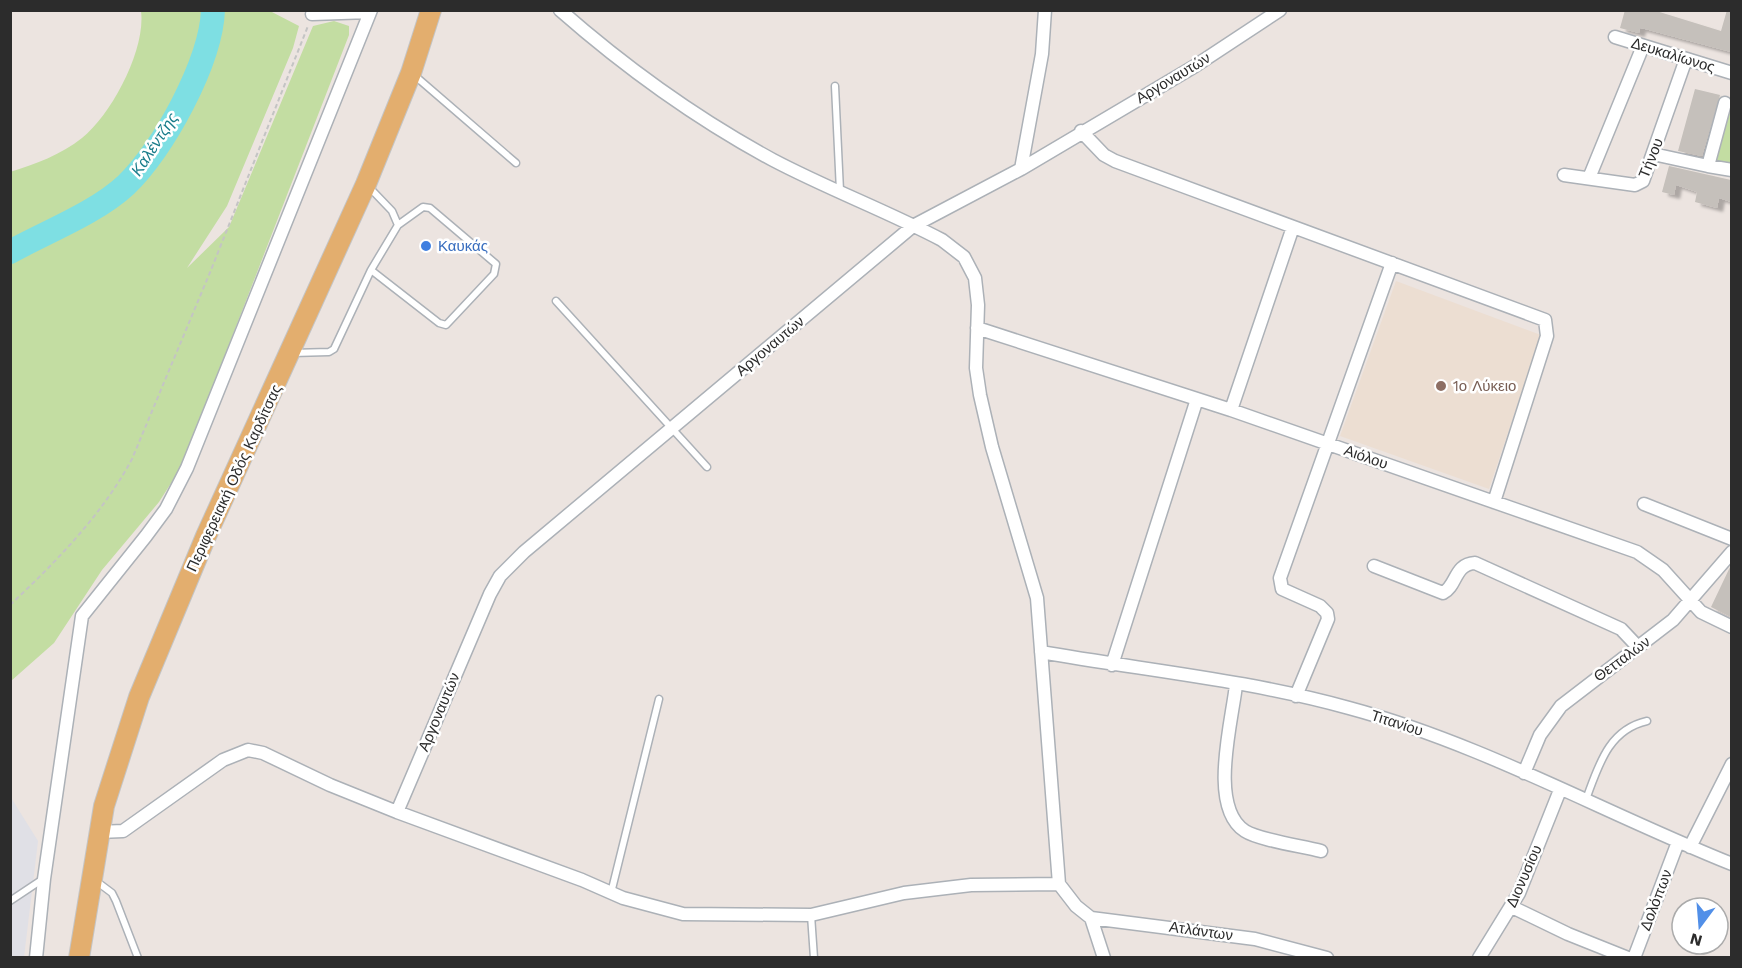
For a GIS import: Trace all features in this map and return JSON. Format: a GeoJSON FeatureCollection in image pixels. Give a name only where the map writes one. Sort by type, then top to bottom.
{"type":"FeatureCollection","features":[{"type":"Feature","properties":{"kind":"main road","name":"Περιφερειακή Οδός Καρδίτσας"},"geometry":{"type":"LineString","coordinates":[[79,957],[99,832],[127,732],[156,653],[366,184],[411,73],[430,10]]}},
{"type":"Feature","properties":{"kind":"street"},"geometry":{"type":"LineString","coordinates":[[560,10],[661,88],[714,125],[775,160],[950,245],[971,266],[976,285],[976,368],[980,395],[992,447],[1037,598],[1059,884],[1076,906],[1091,918],[1104,957]]}},
{"type":"Feature","properties":{"kind":"street"},"geometry":{"type":"LineString","coordinates":[[1021,169],[1042,54],[1045,10]]}},
{"type":"Feature","properties":{"kind":"street","name":"Αργοναυτών"},"geometry":{"type":"LineString","coordinates":[[397,812],[495,583],[524,552],[913,226],[1021,169],[1081,131],[1195,66],[1280,10]]}},
{"type":"Feature","properties":{"kind":"street"},"geometry":{"type":"LineString","coordinates":[[36,957],[44,879],[82,616],[147,536],[166,509],[187,468],[370,11],[312,12]]}},
{"type":"Feature","properties":{"kind":"street","name":"Δευκαλίωνος"},"geometry":{"type":"LineString","coordinates":[[1615,37],[1731,73]]}},
{"type":"Feature","properties":{"kind":"street"},"geometry":{"type":"LineString","coordinates":[[1589,178],[1643,45]]}},
{"type":"Feature","properties":{"kind":"street","name":"Τήνου"},"geometry":{"type":"LineString","coordinates":[[1564,175],[1635,186],[1640,184],[1653,154],[1686,59]]}},
{"type":"Feature","properties":{"kind":"street"},"geometry":{"type":"LineString","coordinates":[[1708,165],[1725,103]]}},
{"type":"Feature","properties":{"kind":"street"},"geometry":{"type":"LineString","coordinates":[[1081,131],[1104,156],[1115,161],[1545,320],[1547,336],[1494,502]]}},
{"type":"Feature","properties":{"kind":"street"},"geometry":{"type":"LineString","coordinates":[[1653,154],[1731,170]]}},
{"type":"Feature","properties":{"kind":"street"},"geometry":{"type":"LineString","coordinates":[[1231,411],[1293,226]]}},
{"type":"Feature","properties":{"kind":"street"},"geometry":{"type":"LineString","coordinates":[[1296,696],[1328,619],[1328,613],[1320,606],[1282,589],[1279,581],[1392,263]]}},
{"type":"Feature","properties":{"kind":"street","name":"Αιόλου"},"geometry":{"type":"LineString","coordinates":[[977,328],[1197,399],[1646,557],[1664,570],[1701,612],[1731,627]]}},
{"type":"Feature","properties":{"kind":"street"},"geometry":{"type":"LineString","coordinates":[[1112,665],[1197,399]]}},
{"type":"Feature","properties":{"kind":"street"},"geometry":{"type":"LineString","coordinates":[[1644,504],[1731,539]]}},
{"type":"Feature","properties":{"kind":"street","name":"Θετταλών"},"geometry":{"type":"LineString","coordinates":[[1524,773],[1540,735],[1561,706],[1692,602],[1731,552]]}},
{"type":"Feature","properties":{"kind":"street"},"geometry":{"type":"LineString","coordinates":[[1374,566],[1443,593],[1448,590],[1459,570],[1475,563],[1621,629],[1638,647]]}},
{"type":"Feature","properties":{"kind":"street","name":"Τιτανίου"},"geometry":{"type":"LineString","coordinates":[[1041,652],[1236,685],[1350,708],[1473,748],[1560,790],[1731,864]]}},
{"type":"Feature","properties":{"kind":"street"},"geometry":{"type":"LineString","coordinates":[[1236,685],[1224,792],[1228,813],[1246,832],[1321,851]]}},
{"type":"Feature","properties":{"kind":"street"},"geometry":{"type":"LineString","coordinates":[[99,832],[123,831],[223,760],[245,750],[262,753],[330,785],[397,812],[644,906],[683,914],[811,915],[904,893],[971,885],[1059,884]]}},
{"type":"Feature","properties":{"kind":"street"},"geometry":{"type":"LineString","coordinates":[[1690,848],[1731,764]]}},
{"type":"Feature","properties":{"kind":"street","name":"Διονυσίου"},"geometry":{"type":"LineString","coordinates":[[1479,957],[1512,907],[1560,790]]}},
{"type":"Feature","properties":{"kind":"street","name":"Δολόπων"},"geometry":{"type":"LineString","coordinates":[[1634,957],[1678,842]]}},
{"type":"Feature","properties":{"kind":"street"},"geometry":{"type":"LineString","coordinates":[[1512,907],[1568,934],[1628,957]]}},
{"type":"Feature","properties":{"kind":"street","name":"Ατλάντων"},"geometry":{"type":"LineString","coordinates":[[1091,918],[1255,939],[1327,957]]}},
{"type":"Feature","properties":{"kind":"lane"},"geometry":{"type":"LineString","coordinates":[[411,73],[516,163]]}},
{"type":"Feature","properties":{"kind":"lane"},"geometry":{"type":"LineString","coordinates":[[835,86],[840,192]]}},
{"type":"Feature","properties":{"kind":"lane"},"geometry":{"type":"LineString","coordinates":[[366,184],[392,211],[398,225]]}},
{"type":"Feature","properties":{"kind":"lane"},"geometry":{"type":"LineString","coordinates":[[291,353],[329,352],[334,349],[371,270],[398,225],[423,207],[430,207],[496,264],[494,274],[446,326],[371,270]]}},
{"type":"Feature","properties":{"kind":"lane"},"geometry":{"type":"LineString","coordinates":[[556,301],[707,466]]}},
{"type":"Feature","properties":{"kind":"lane"},"geometry":{"type":"LineString","coordinates":[[611,893],[659,699]]}},
{"type":"Feature","properties":{"kind":"lane"},"geometry":{"type":"LineString","coordinates":[[1585,801],[1609,746],[1625,728],[1647,721]]}},
{"type":"Feature","properties":{"kind":"lane"},"geometry":{"type":"LineString","coordinates":[[92,877],[111,893],[116,901],[138,957]]}},
{"type":"Feature","properties":{"kind":"lane"},"geometry":{"type":"LineString","coordinates":[[10,901],[44,879]]}},
{"type":"Feature","properties":{"kind":"lane"},"geometry":{"type":"LineString","coordinates":[[811,915],[814,957]]}},
{"type":"Feature","properties":{"kind":"path"},"geometry":{"type":"LineString","coordinates":[[10,605],[77,537],[115,488],[132,459],[211,270],[312,12]]}},
{"type":"Feature","properties":{"kind":"shaded area","name":"1ο Λύκειο"},"geometry":{"type":"Polygon","coordinates":[[[1396,281],[1541,335],[1489,489],[1340,436],[1396,281]]]}},
{"type":"Feature","properties":{"kind":"shaded area"},"geometry":{"type":"Polygon","coordinates":[[[10,796],[38,841],[24,957],[11,957],[10,796]]]}},
{"type":"Feature","properties":{"kind":"green space"},"geometry":{"type":"Polygon","coordinates":[[[141,11],[270,11],[299,26],[293,48],[227,206],[187,268],[229,227],[313,26],[334,21],[349,26],[349,35],[182,466],[159,502],[102,570],[54,643],[11,681],[10,172],[57,154],[74,144],[105,113],[125,80],[132,62],[138,44],[141,11]]]}},
{"type":"Feature","properties":{"kind":"green space"},"geometry":{"type":"Polygon","coordinates":[[[1731,106],[1731,166],[1716,163],[1731,106]]]}},
{"type":"Feature","properties":{"kind":"building"},"geometry":{"type":"Polygon","coordinates":[[[1625,10],[1653,10],[1721,31],[1727,10],[1731,10],[1731,52],[1645,29],[1640,28],[1639,33],[1620,28],[1625,10]]]}},
{"type":"Feature","properties":{"kind":"building"},"geometry":{"type":"Polygon","coordinates":[[[1695,89],[1720,95],[1702,156],[1678,151],[1695,89]]]}},
{"type":"Feature","properties":{"kind":"building"},"geometry":{"type":"Polygon","coordinates":[[[1669,166],[1731,180],[1731,202],[1719,198],[1717,208],[1695,202],[1697,192],[1676,185],[1674,195],[1662,192],[1669,166]]]}},
{"type":"Feature","properties":{"kind":"building"},"geometry":{"type":"Polygon","coordinates":[[[1731,565],[1731,617],[1711,607],[1731,565]]]}},
{"type":"Feature","properties":{"kind":"waterway","name":"Καλέντζης"},"geometry":{"type":"LineString","coordinates":[[10,252],[100,204],[126,185],[140,170],[183,104],[204,54],[213,10]]}},
{"type":"Feature","properties":{"kind":"place","name":"Καυκάς"},"geometry":{"type":"Point","coordinates":[426,246]}},
{"type":"Feature","properties":{"kind":"place","name":"1ο Λύκειο"},"geometry":{"type":"Point","coordinates":[1441,386]}}]}
